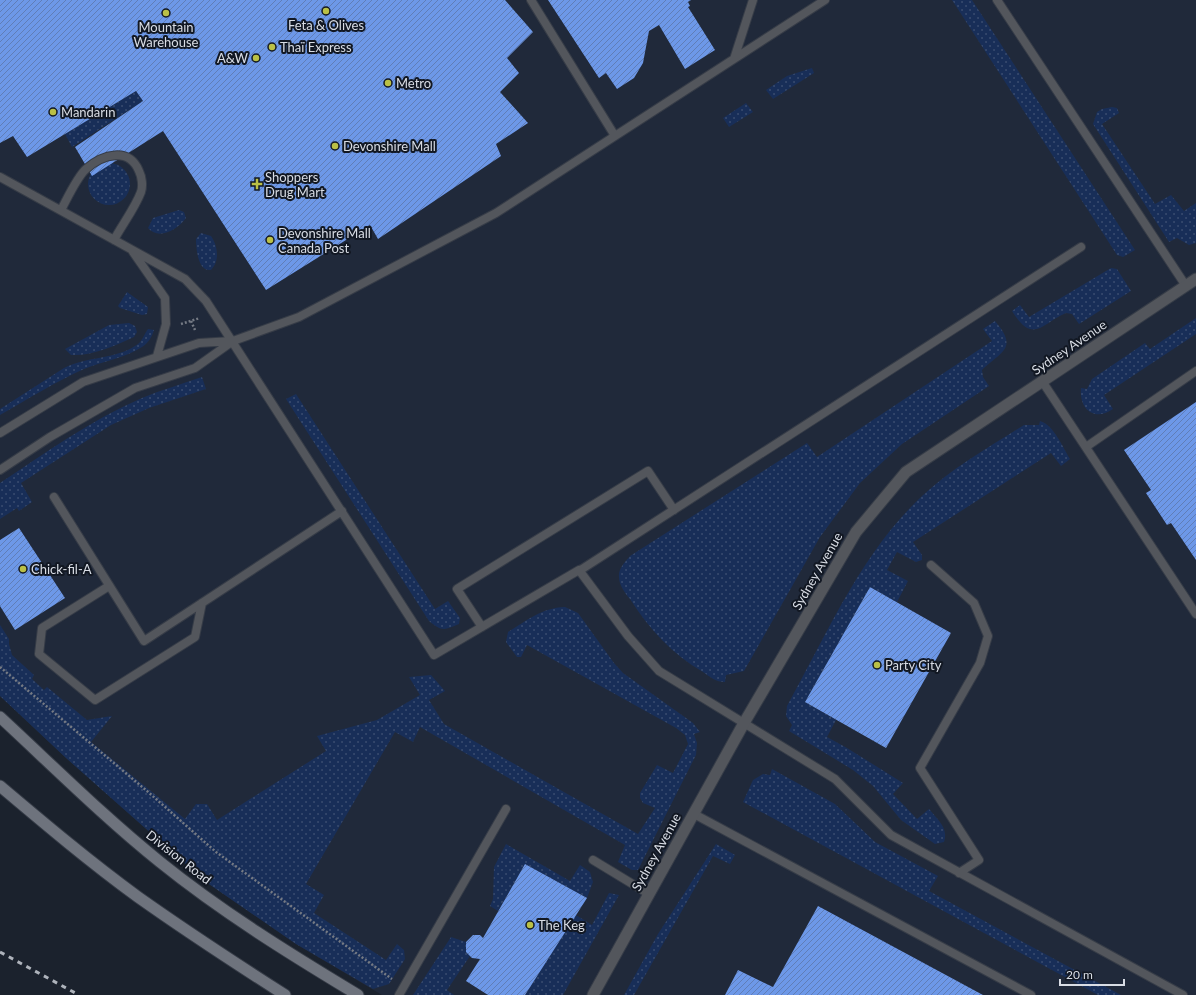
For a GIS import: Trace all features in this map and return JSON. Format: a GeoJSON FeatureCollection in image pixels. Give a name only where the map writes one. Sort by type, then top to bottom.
{"type":"FeatureCollection","features":[{"type":"Feature","properties":{"kind":"main road","name":"Division Road"},"geometry":{"type":"LineString","coordinates":[[0,718],[122,830],[189,884],[252,928],[358,995]]}},
{"type":"Feature","properties":{"kind":"main road"},"geometry":{"type":"LineString","coordinates":[[0,786],[78,851],[137,896],[213,949],[285,995]]}},
{"type":"Feature","properties":{"kind":"street","name":"Sydney Avenue"},"geometry":{"type":"LineString","coordinates":[[593,995],[744,723],[856,532],[906,472],[1196,279]]}},
{"type":"Feature","properties":{"kind":"lane"},"geometry":{"type":"LineString","coordinates":[[531,0],[615,136]]}},
{"type":"Feature","properties":{"kind":"lane"},"geometry":{"type":"LineString","coordinates":[[734,59],[753,0]]}},
{"type":"Feature","properties":{"kind":"lane"},"geometry":{"type":"LineString","coordinates":[[0,470],[50,437],[135,388],[195,368],[233,341],[299,317],[496,213],[826,0]]}},
{"type":"Feature","properties":{"kind":"lane"},"geometry":{"type":"LineString","coordinates":[[996,0],[1186,286]]}},
{"type":"Feature","properties":{"kind":"lane"},"geometry":{"type":"LineString","coordinates":[[60,210],[84,170],[97,160],[115,155],[127,157],[135,162],[139,170],[142,177],[142,191],[114,240]]}},
{"type":"Feature","properties":{"kind":"lane"},"geometry":{"type":"LineString","coordinates":[[0,177],[185,279],[206,301],[434,655],[579,571],[1080,247]]}},
{"type":"Feature","properties":{"kind":"lane"},"geometry":{"type":"LineString","coordinates":[[132,250],[165,298],[166,324],[157,356]]}},
{"type":"Feature","properties":{"kind":"lane"},"geometry":{"type":"LineString","coordinates":[[0,433],[83,382],[199,343],[233,341]]}},
{"type":"Feature","properties":{"kind":"lane"},"geometry":{"type":"LineString","coordinates":[[1086,446],[1196,371]]}},
{"type":"Feature","properties":{"kind":"lane"},"geometry":{"type":"LineString","coordinates":[[1042,381],[1196,614]]}},
{"type":"Feature","properties":{"kind":"lane"},"geometry":{"type":"LineString","coordinates":[[482,627],[457,589],[616,490],[648,471],[674,510]]}},
{"type":"Feature","properties":{"kind":"lane"},"geometry":{"type":"LineString","coordinates":[[54,497],[144,642],[342,511]]}},
{"type":"Feature","properties":{"kind":"lane"},"geometry":{"type":"LineString","coordinates":[[931,564],[974,603],[988,636],[980,663],[920,768],[978,860],[959,873]]}},
{"type":"Feature","properties":{"kind":"lane"},"geometry":{"type":"LineString","coordinates":[[579,571],[628,636],[660,671],[835,779],[890,835],[1183,995]]}},
{"type":"Feature","properties":{"kind":"lane"},"geometry":{"type":"LineString","coordinates":[[109,586],[42,628],[38,654],[95,700],[195,637],[202,603]]}},
{"type":"Feature","properties":{"kind":"lane"},"geometry":{"type":"LineString","coordinates":[[399,995],[506,809]]}},
{"type":"Feature","properties":{"kind":"lane"},"geometry":{"type":"LineString","coordinates":[[694,814],[1031,995]]}},
{"type":"Feature","properties":{"kind":"lane"},"geometry":{"type":"LineString","coordinates":[[593,860],[649,894]]}},
{"type":"Feature","properties":{"kind":"path"},"geometry":{"type":"LineString","coordinates":[[176,325],[200,318]]}},
{"type":"Feature","properties":{"kind":"path"},"geometry":{"type":"LineString","coordinates":[[191,321],[196,332]]}},
{"type":"Feature","properties":{"kind":"path"},"geometry":{"type":"LineString","coordinates":[[0,667],[147,791],[216,852],[392,979]]}},
{"type":"Feature","properties":{"kind":"shaded area"},"geometry":{"type":"Polygon","coordinates":[[[0,0],[1196,0],[1196,995],[382,995],[296,944],[206,882],[66,758],[0,696],[0,0]]]}},
{"type":"Feature","properties":{"kind":"shaded area"},"geometry":{"type":"Polygon","coordinates":[[[952,0],[972,0],[1135,250],[1123,257],[1117,255],[952,0]]]}},
{"type":"Feature","properties":{"kind":"shaded area"},"geometry":{"type":"Polygon","coordinates":[[[812,68],[814,73],[773,99],[766,90],[787,76],[812,68]]]}},
{"type":"Feature","properties":{"kind":"shaded area"},"geometry":{"type":"Polygon","coordinates":[[[136,91],[143,101],[72,147],[65,134],[136,91]]]}},
{"type":"Feature","properties":{"kind":"shaded area"},"geometry":{"type":"Polygon","coordinates":[[[746,103],[753,112],[729,127],[723,118],[746,103]]]}},
{"type":"Feature","properties":{"kind":"shaded area"},"geometry":{"type":"Polygon","coordinates":[[[1112,107],[1117,108],[1119,113],[1102,124],[1155,204],[1171,195],[1184,211],[1196,203],[1196,243],[1189,245],[1177,238],[1169,242],[1093,124],[1097,112],[1102,109],[1112,107]]]}},
{"type":"Feature","properties":{"kind":"shaded area"},"geometry":{"type":"Polygon","coordinates":[[[105,163],[113,163],[124,169],[130,180],[130,188],[124,199],[113,205],[105,205],[94,199],[88,188],[88,180],[94,169],[105,163]]]}},
{"type":"Feature","properties":{"kind":"shaded area"},"geometry":{"type":"Polygon","coordinates":[[[179,210],[184,212],[186,218],[178,226],[168,232],[152,232],[148,228],[153,218],[179,210]]]}},
{"type":"Feature","properties":{"kind":"shaded area"},"geometry":{"type":"Polygon","coordinates":[[[201,233],[211,236],[215,244],[217,258],[211,270],[207,270],[203,267],[199,259],[196,239],[201,233]]]}},
{"type":"Feature","properties":{"kind":"shaded area"},"geometry":{"type":"Polygon","coordinates":[[[1111,268],[1117,269],[1131,291],[1079,324],[1072,314],[1066,313],[1038,329],[1032,329],[1026,327],[1019,321],[1012,311],[1020,305],[1029,317],[1111,268]]]}},
{"type":"Feature","properties":{"kind":"shaded area"},"geometry":{"type":"Polygon","coordinates":[[[127,292],[148,307],[147,314],[142,315],[118,306],[127,292]]]}},
{"type":"Feature","properties":{"kind":"shaded area"},"geometry":{"type":"Polygon","coordinates":[[[1196,318],[1196,334],[1104,395],[1113,409],[1106,413],[1094,414],[1085,407],[1082,402],[1081,388],[1087,389],[1092,379],[1145,343],[1150,349],[1196,318]]]}},
{"type":"Feature","properties":{"kind":"shaded area"},"geometry":{"type":"Polygon","coordinates":[[[995,321],[1006,338],[1006,344],[1005,349],[1001,354],[982,370],[983,377],[989,386],[902,444],[860,483],[820,537],[744,671],[726,675],[725,682],[716,680],[681,657],[653,631],[624,592],[620,583],[620,571],[630,556],[807,443],[817,457],[992,341],[983,329],[995,321]]]}},
{"type":"Feature","properties":{"kind":"shaded area"},"geometry":{"type":"Polygon","coordinates":[[[129,323],[135,326],[137,332],[134,337],[111,347],[79,355],[71,355],[65,349],[109,325],[129,323]]]}},
{"type":"Feature","properties":{"kind":"shaded area"},"geometry":{"type":"Polygon","coordinates":[[[148,329],[154,330],[150,340],[142,347],[121,357],[91,366],[73,374],[0,415],[0,409],[64,368],[82,361],[120,353],[129,349],[139,343],[148,329]]]}},
{"type":"Feature","properties":{"kind":"shaded area"},"geometry":{"type":"Polygon","coordinates":[[[202,377],[206,389],[149,408],[111,425],[21,483],[32,502],[19,511],[17,508],[0,519],[0,483],[105,416],[142,398],[202,377]]]}},
{"type":"Feature","properties":{"kind":"shaded area"},"geometry":{"type":"Polygon","coordinates":[[[296,394],[435,609],[448,601],[460,618],[459,624],[444,629],[437,627],[429,621],[286,399],[296,394]]]}},
{"type":"Feature","properties":{"kind":"shaded area"},"geometry":{"type":"Polygon","coordinates":[[[1040,421],[1045,423],[1054,432],[1070,459],[1061,466],[1051,453],[913,542],[922,555],[922,560],[916,562],[897,552],[887,570],[908,581],[897,602],[870,587],[805,702],[836,720],[827,737],[903,783],[893,794],[917,819],[929,809],[944,828],[945,832],[944,842],[935,844],[901,820],[873,786],[853,770],[789,731],[792,725],[786,716],[787,706],[847,595],[863,569],[900,518],[922,496],[958,467],[1024,425],[1039,425],[1040,421]]]}},
{"type":"Feature","properties":{"kind":"shaded area"},"geometry":{"type":"Polygon","coordinates":[[[565,607],[578,613],[623,673],[693,723],[700,732],[694,734],[697,743],[696,755],[638,870],[632,870],[618,862],[625,845],[420,727],[413,742],[395,732],[306,884],[324,895],[314,913],[386,960],[397,944],[404,950],[405,959],[389,984],[373,989],[296,944],[206,882],[66,758],[0,696],[0,625],[9,639],[12,655],[34,675],[32,679],[44,690],[47,687],[87,720],[112,716],[91,742],[185,819],[196,804],[207,804],[217,820],[326,751],[317,736],[377,720],[420,695],[409,677],[431,675],[445,691],[429,700],[444,724],[638,834],[655,808],[643,803],[640,798],[640,793],[657,765],[673,773],[688,744],[685,735],[676,728],[527,645],[521,657],[517,657],[506,642],[508,632],[542,612],[565,607]]]}},
{"type":"Feature","properties":{"kind":"shaded area"},"geometry":{"type":"Polygon","coordinates":[[[772,769],[835,804],[875,842],[938,876],[929,891],[1121,995],[1098,995],[743,802],[753,780],[763,774],[770,775],[772,769]]]}},
{"type":"Feature","properties":{"kind":"shaded area"},"geometry":{"type":"Polygon","coordinates":[[[506,844],[570,881],[580,865],[590,872],[593,882],[587,898],[525,864],[498,911],[490,906],[493,899],[494,867],[506,844]]]}},
{"type":"Feature","properties":{"kind":"shaded area"},"geometry":{"type":"Polygon","coordinates":[[[716,844],[735,855],[730,864],[713,856],[634,995],[624,995],[658,934],[716,844]]]}},
{"type":"Feature","properties":{"kind":"shaded area"},"geometry":{"type":"Polygon","coordinates":[[[609,893],[619,895],[563,995],[525,995],[576,915],[592,925],[609,893]]]}},
{"type":"Feature","properties":{"kind":"shaded area"},"geometry":{"type":"Polygon","coordinates":[[[451,937],[466,942],[466,952],[470,956],[447,990],[454,995],[413,995],[451,937]]]}},
{"type":"Feature","properties":{"kind":"building","name":"Devonshire Mall"},"geometry":{"type":"Polygon","coordinates":[[[0,0],[505,0],[533,32],[507,58],[519,73],[500,92],[528,123],[496,144],[501,156],[378,239],[370,225],[266,290],[163,131],[92,176],[75,147],[143,101],[136,91],[27,157],[13,136],[0,143],[0,0]]]}},
{"type":"Feature","properties":{"kind":"building"},"geometry":{"type":"Polygon","coordinates":[[[548,0],[691,0],[688,2],[690,6],[688,7],[715,50],[685,69],[659,25],[649,31],[643,63],[634,78],[617,89],[606,73],[599,78],[548,0]]]}},
{"type":"Feature","properties":{"kind":"building"},"geometry":{"type":"Polygon","coordinates":[[[1196,402],[1196,560],[1171,523],[1167,525],[1146,493],[1151,490],[1124,450],[1196,402]]]}},
{"type":"Feature","properties":{"kind":"building","name":"Chick-fil-A"},"geometry":{"type":"Polygon","coordinates":[[[19,528],[65,598],[15,630],[0,606],[0,540],[19,528]]]}},
{"type":"Feature","properties":{"kind":"building"},"geometry":{"type":"Polygon","coordinates":[[[870,587],[951,633],[886,748],[805,702],[870,587]]]}},
{"type":"Feature","properties":{"kind":"building","name":"The Keg"},"geometry":{"type":"Polygon","coordinates":[[[525,864],[587,898],[525,995],[488,995],[466,981],[480,959],[472,958],[466,952],[466,942],[473,935],[480,935],[483,938],[525,864]]]}},
{"type":"Feature","properties":{"kind":"building"},"geometry":{"type":"Polygon","coordinates":[[[818,906],[983,995],[725,995],[738,970],[773,987],[818,906]]]}},
{"type":"Feature","properties":{"kind":"railway"},"geometry":{"type":"LineString","coordinates":[[0,952],[79,995]]}},
{"type":"Feature","properties":{"kind":"place","name":"Feta & Olives"},"geometry":{"type":"Point","coordinates":[326,11]}},
{"type":"Feature","properties":{"kind":"place","name":"Mountain Warehouse"},"geometry":{"type":"Point","coordinates":[166,13]}},
{"type":"Feature","properties":{"kind":"place","name":"Thaï Express"},"geometry":{"type":"Point","coordinates":[272,47]}},
{"type":"Feature","properties":{"kind":"place","name":"A&W"},"geometry":{"type":"Point","coordinates":[256,58]}},
{"type":"Feature","properties":{"kind":"place","name":"Metro"},"geometry":{"type":"Point","coordinates":[388,83]}},
{"type":"Feature","properties":{"kind":"place","name":"Mandarin"},"geometry":{"type":"Point","coordinates":[53,112]}},
{"type":"Feature","properties":{"kind":"place","name":"Devonshire Mall"},"geometry":{"type":"Point","coordinates":[335,146]}},
{"type":"Feature","properties":{"kind":"place","name":"Shoppers Drug Mart"},"geometry":{"type":"Point","coordinates":[257,184]}},
{"type":"Feature","properties":{"kind":"place","name":"Devonshire Mall Canada Post"},"geometry":{"type":"Point","coordinates":[270,240]}},
{"type":"Feature","properties":{"kind":"place","name":"Chick-fil-A"},"geometry":{"type":"Point","coordinates":[23,569]}},
{"type":"Feature","properties":{"kind":"place","name":"Party City"},"geometry":{"type":"Point","coordinates":[877,665]}},
{"type":"Feature","properties":{"kind":"place","name":"The Keg"},"geometry":{"type":"Point","coordinates":[530,925]}}]}
